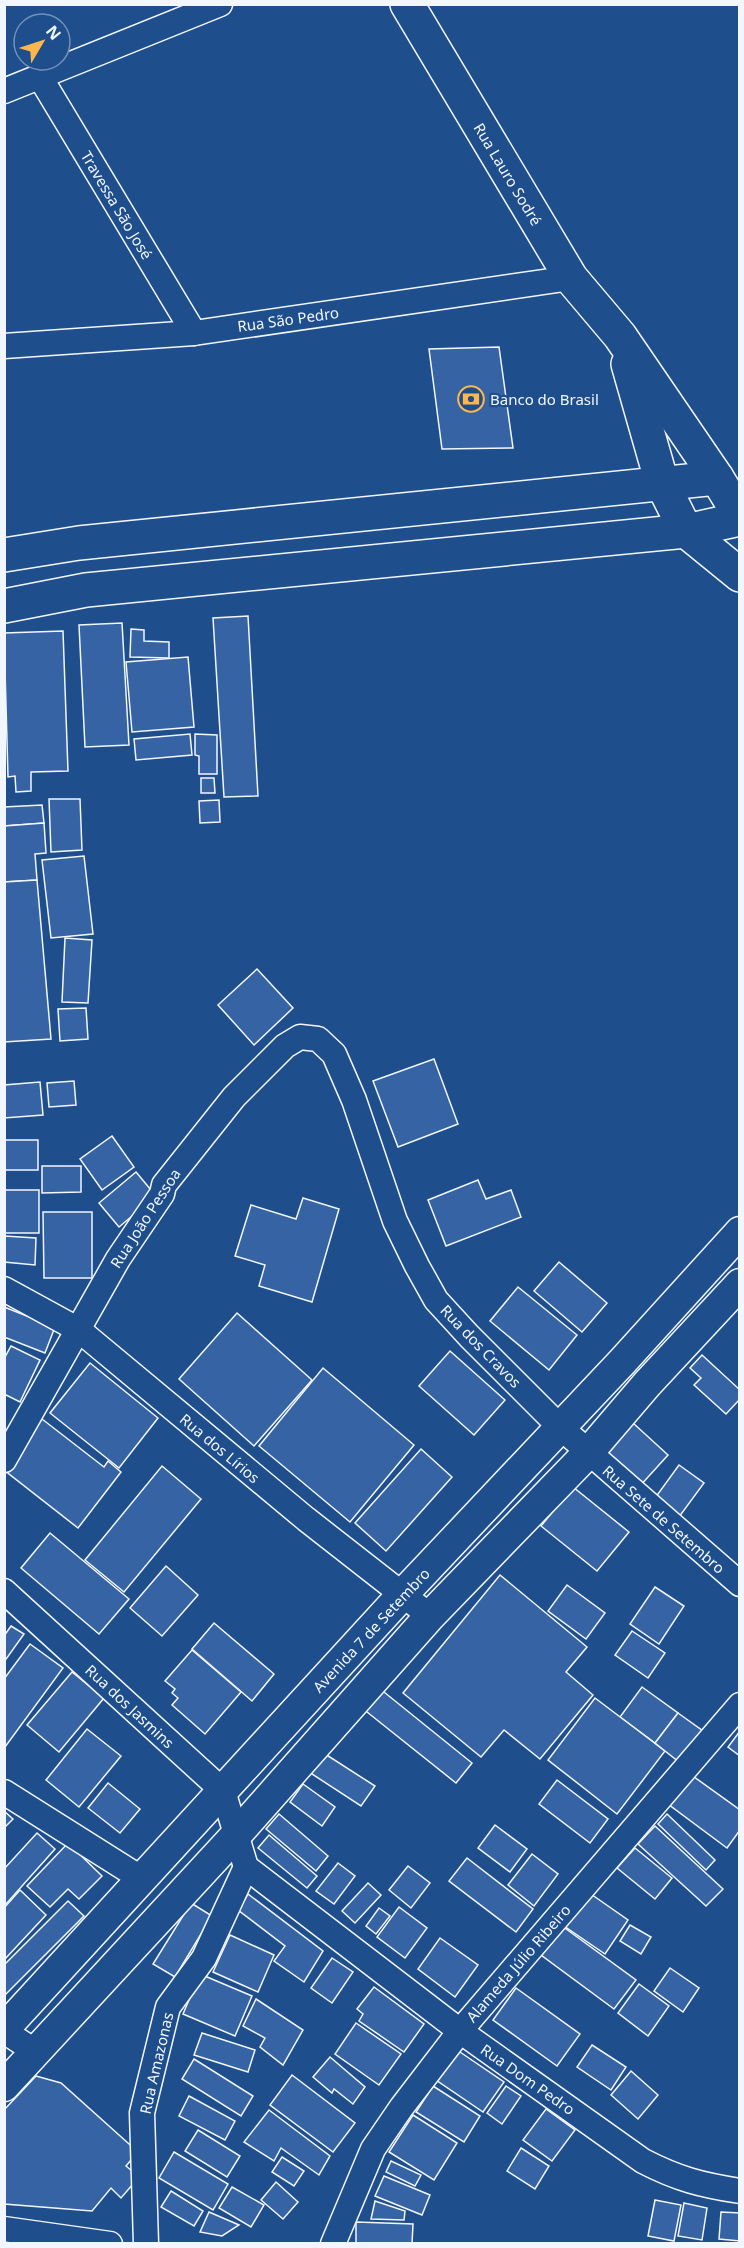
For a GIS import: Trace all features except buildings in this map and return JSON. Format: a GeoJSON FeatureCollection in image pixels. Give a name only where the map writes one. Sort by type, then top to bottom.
{"type":"FeatureCollection","features":[{"type":"Feature","properties":{"kind":"main road","name":"Rua Lauro Sodré"},"geometry":{"type":"LineString","coordinates":[[407,4],[571,278],[620,336],[717,478],[740,517]]}},
{"type":"Feature","properties":{"kind":"main road","name":"Rua Lauro Sodré"},"geometry":{"type":"LineString","coordinates":[[620,336],[662,483],[686,531],[740,575]]}},
{"type":"Feature","properties":{"kind":"main road"},"geometry":{"type":"LineString","coordinates":[[4,555],[79,543],[717,478]]}},
{"type":"Feature","properties":{"kind":"main road"},"geometry":{"type":"LineString","coordinates":[[4,606],[86,591],[686,531],[740,517]]}},
{"type":"Feature","properties":{"kind":"main road"},"geometry":{"type":"LineString","coordinates":[[79,543],[86,591]]}},
{"type":"Feature","properties":{"kind":"street"},"geometry":{"type":"LineString","coordinates":[[4,91],[220,4]]}},
{"type":"Feature","properties":{"kind":"street","name":"Travessa São José"},"geometry":{"type":"LineString","coordinates":[[40,77],[194,333]]}},
{"type":"Feature","properties":{"kind":"street","name":"Rua São Pedro"},"geometry":{"type":"LineString","coordinates":[[4,346],[194,333],[571,278]]}},
{"type":"Feature","properties":{"kind":"street","name":"Rua João Pessoa"},"geometry":{"type":"LineString","coordinates":[[4,1460],[118,1259],[162,1194],[164,1185],[234,1097],[285,1046],[300,1037],[318,1039],[334,1054]]}},
{"type":"Feature","properties":{"kind":"street","name":"Rua dos Cravos"},"geometry":{"type":"LineString","coordinates":[[334,1054],[354,1100],[395,1221],[436,1300],[469,1336],[588,1453]]}},
{"type":"Feature","properties":{"kind":"street","name":"Avenida 7 de Setembro"},"geometry":{"type":"LineString","coordinates":[[4,2030],[403,1594],[622,1362],[740,1232]]}},
{"type":"Feature","properties":{"kind":"street"},"geometry":{"type":"LineString","coordinates":[[4,2086],[237,1834],[430,1616],[588,1453],[647,1384],[740,1284]]}},
{"type":"Feature","properties":{"kind":"street","name":"Rua dos Lírios"},"geometry":{"type":"LineString","coordinates":[[4,1289],[79,1330],[306,1519],[430,1616]]}},
{"type":"Feature","properties":{"kind":"street"},"geometry":{"type":"LineString","coordinates":[[622,1362],[647,1384]]}},
{"type":"Feature","properties":{"kind":"street","name":"Rua Sete de Setembro"},"geometry":{"type":"LineString","coordinates":[[588,1453],[740,1584]]}},
{"type":"Feature","properties":{"kind":"street","name":"Rua dos Jasmins"},"geometry":{"type":"LineString","coordinates":[[4,1591],[223,1791],[237,1834]]}},
{"type":"Feature","properties":{"kind":"street","name":"Alameda Júlio Ribeiro"},"geometry":{"type":"LineString","coordinates":[[333,2244],[373,2150],[401,2108],[460,2031],[740,1705]]}},
{"type":"Feature","properties":{"kind":"street"},"geometry":{"type":"LineString","coordinates":[[4,1792],[142,1879]]}},
{"type":"Feature","properties":{"kind":"street"},"geometry":{"type":"LineString","coordinates":[[237,1834],[246,1867]]}},
{"type":"Feature","properties":{"kind":"street","name":"Rua Dom Pedro"},"geometry":{"type":"LineString","coordinates":[[246,1867],[460,2031],[643,2162],[691,2182],[740,2191]]}},
{"type":"Feature","properties":{"kind":"street","name":"Rua Amazonas"},"geometry":{"type":"LineString","coordinates":[[146,2244],[142,2113],[168,2007],[204,1958],[246,1867]]}},
{"type":"Feature","properties":{"kind":"street"},"geometry":{"type":"LineString","coordinates":[[4,2030],[36,2052]]}},
{"type":"Feature","properties":{"kind":"street"},"geometry":{"type":"LineString","coordinates":[[4,2229],[110,2244]]}},
{"type":"Feature","properties":{"kind":"place","name":"Banco do Brasil"},"geometry":{"type":"Point","coordinates":[471,399]}}]}
